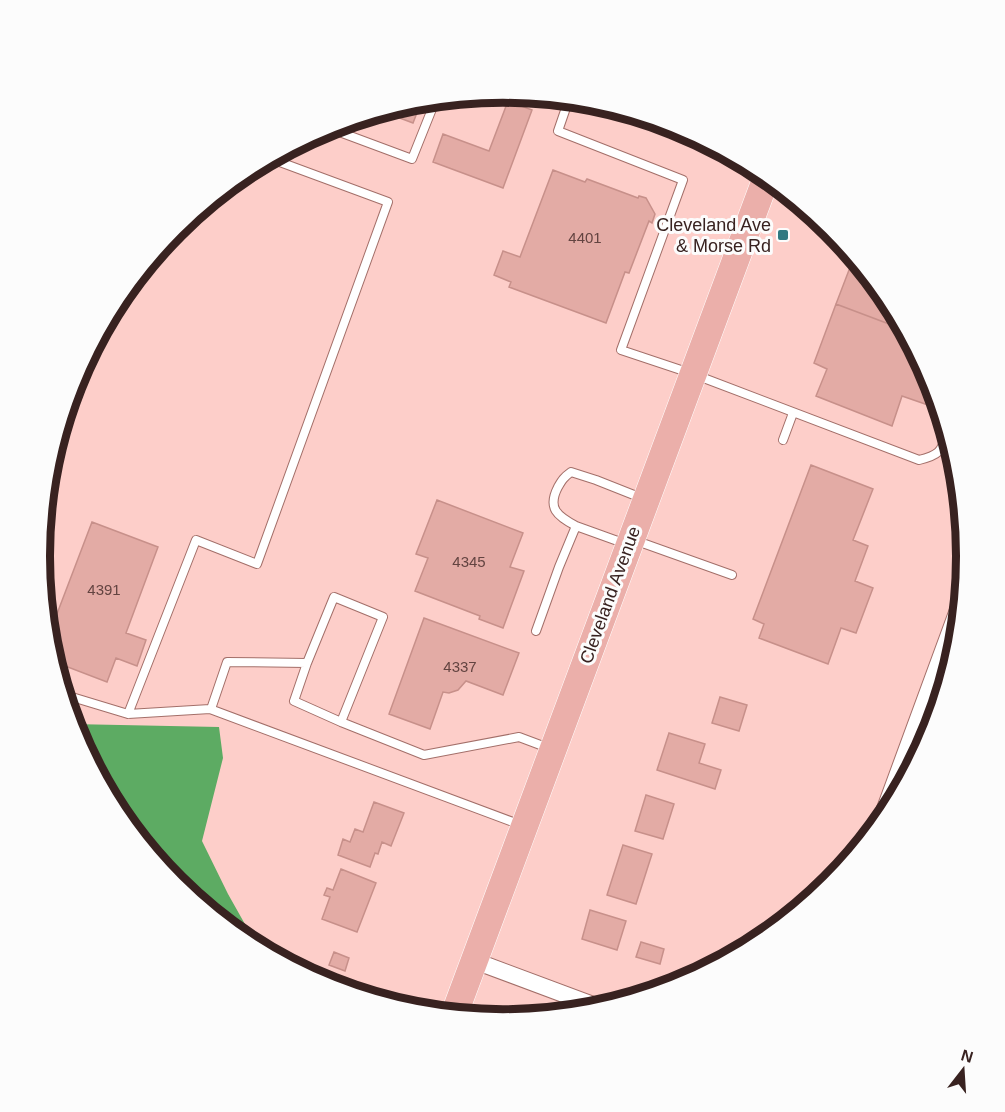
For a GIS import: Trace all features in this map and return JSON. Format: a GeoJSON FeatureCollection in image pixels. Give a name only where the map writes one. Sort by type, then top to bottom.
{"type":"FeatureCollection","features":[{"type":"Feature","properties":{"kind":"main road","name":"Cleveland Avenue"},"geometry":{"type":"LineString","coordinates":[[457,1006],[763,186]]}},
{"type":"Feature","properties":{"kind":"street"},"geometry":{"type":"LineString","coordinates":[[894,785],[948,636]]}},
{"type":"Feature","properties":{"kind":"street"},"geometry":{"type":"LineString","coordinates":[[475,961],[583,1001]]}},
{"type":"Feature","properties":{"kind":"lane"},"geometry":{"type":"LineString","coordinates":[[566,108],[558,131],[682,180],[621,350],[693,374],[919,460],[931,457],[942,447]]}},
{"type":"Feature","properties":{"kind":"lane"},"geometry":{"type":"LineString","coordinates":[[341,133],[412,159],[432,109]]}},
{"type":"Feature","properties":{"kind":"lane"},"geometry":{"type":"LineString","coordinates":[[128,714],[196,540],[258,564],[388,202],[280,162]]}},
{"type":"Feature","properties":{"kind":"lane"},"geometry":{"type":"LineString","coordinates":[[783,440],[793,413]]}},
{"type":"Feature","properties":{"kind":"lane"},"geometry":{"type":"LineString","coordinates":[[646,499],[571,472],[558,486],[553,507],[558,514],[576,526],[732,575]]}},
{"type":"Feature","properties":{"kind":"lane"},"geometry":{"type":"LineString","coordinates":[[536,631],[576,526]]}},
{"type":"Feature","properties":{"kind":"lane"},"geometry":{"type":"LineString","coordinates":[[341,722],[383,617],[334,597],[294,700],[341,722],[424,755],[519,737],[553,750]]}},
{"type":"Feature","properties":{"kind":"lane"},"geometry":{"type":"LineString","coordinates":[[211,709],[227,662],[307,663]]}},
{"type":"Feature","properties":{"kind":"lane"},"geometry":{"type":"LineString","coordinates":[[73,697],[128,714],[211,709],[525,826]]}},
{"type":"Feature","properties":{"kind":"green space"},"geometry":{"type":"Polygon","coordinates":[[[82,724],[219,727],[223,758],[202,841],[249,932],[204,897],[162,855],[143,832],[110,783],[82,724]]]}},
{"type":"Feature","properties":{"kind":"building"},"geometry":{"type":"Polygon","coordinates":[[[507,103],[532,110],[503,188],[433,162],[443,134],[489,151],[507,103]]]}},
{"type":"Feature","properties":{"kind":"building"},"geometry":{"type":"Polygon","coordinates":[[[418,111],[413,123],[394,116],[418,111]]]}},
{"type":"Feature","properties":{"kind":"building"},"geometry":{"type":"Polygon","coordinates":[[[553,170],[585,182],[587,179],[638,198],[639,196],[646,198],[655,214],[652,223],[649,221],[629,273],[625,272],[606,323],[509,287],[511,282],[494,275],[503,251],[520,257],[553,170]]]}},
{"type":"Feature","properties":{"kind":"building"},"geometry":{"type":"Polygon","coordinates":[[[851,266],[892,325],[836,304],[851,266]]]}},
{"type":"Feature","properties":{"kind":"building"},"geometry":{"type":"Polygon","coordinates":[[[836,304],[892,325],[909,356],[929,403],[902,396],[892,426],[816,396],[827,369],[814,363],[836,304]]]}},
{"type":"Feature","properties":{"kind":"building"},"geometry":{"type":"Polygon","coordinates":[[[811,465],[873,489],[853,540],[868,546],[855,581],[873,588],[856,633],[841,628],[828,664],[759,638],[764,624],[753,619],[811,465]]]}},
{"type":"Feature","properties":{"kind":"building"},"geometry":{"type":"Polygon","coordinates":[[[437,500],[523,533],[510,567],[524,571],[503,628],[479,619],[480,616],[415,591],[428,558],[416,554],[437,500]]]}},
{"type":"Feature","properties":{"kind":"building"},"geometry":{"type":"Polygon","coordinates":[[[92,522],[158,547],[126,633],[146,640],[137,666],[116,658],[107,682],[63,665],[54,621],[92,522]]]}},
{"type":"Feature","properties":{"kind":"building"},"geometry":{"type":"Polygon","coordinates":[[[424,618],[519,653],[503,695],[466,681],[458,690],[443,692],[430,729],[389,714],[424,618]]]}},
{"type":"Feature","properties":{"kind":"building"},"geometry":{"type":"Polygon","coordinates":[[[720,697],[747,705],[739,731],[712,723],[720,697]]]}},
{"type":"Feature","properties":{"kind":"building"},"geometry":{"type":"Polygon","coordinates":[[[669,733],[705,744],[699,763],[721,770],[715,789],[657,770],[669,733]]]}},
{"type":"Feature","properties":{"kind":"building"},"geometry":{"type":"Polygon","coordinates":[[[646,795],[674,804],[663,839],[635,831],[646,795]]]}},
{"type":"Feature","properties":{"kind":"building"},"geometry":{"type":"Polygon","coordinates":[[[374,802],[404,813],[391,846],[382,842],[370,867],[338,855],[343,839],[350,842],[355,829],[363,832],[374,802]]]}},
{"type":"Feature","properties":{"kind":"building"},"geometry":{"type":"Polygon","coordinates":[[[623,845],[652,854],[636,904],[607,895],[623,845]]]}},
{"type":"Feature","properties":{"kind":"building"},"geometry":{"type":"Polygon","coordinates":[[[341,869],[376,883],[357,932],[322,919],[330,897],[324,895],[327,888],[333,890],[341,869]]]}},
{"type":"Feature","properties":{"kind":"building"},"geometry":{"type":"Polygon","coordinates":[[[590,910],[626,921],[617,950],[582,939],[590,910]]]}},
{"type":"Feature","properties":{"kind":"building"},"geometry":{"type":"Polygon","coordinates":[[[641,942],[664,949],[660,964],[636,957],[641,942]]]}},
{"type":"Feature","properties":{"kind":"building"},"geometry":{"type":"Polygon","coordinates":[[[334,952],[349,958],[345,971],[329,965],[334,952]]]}},
{"type":"Feature","properties":{"kind":"place","name":"Cleveland Ave & Morse Rd"},"geometry":{"type":"Point","coordinates":[783,235]}}]}
